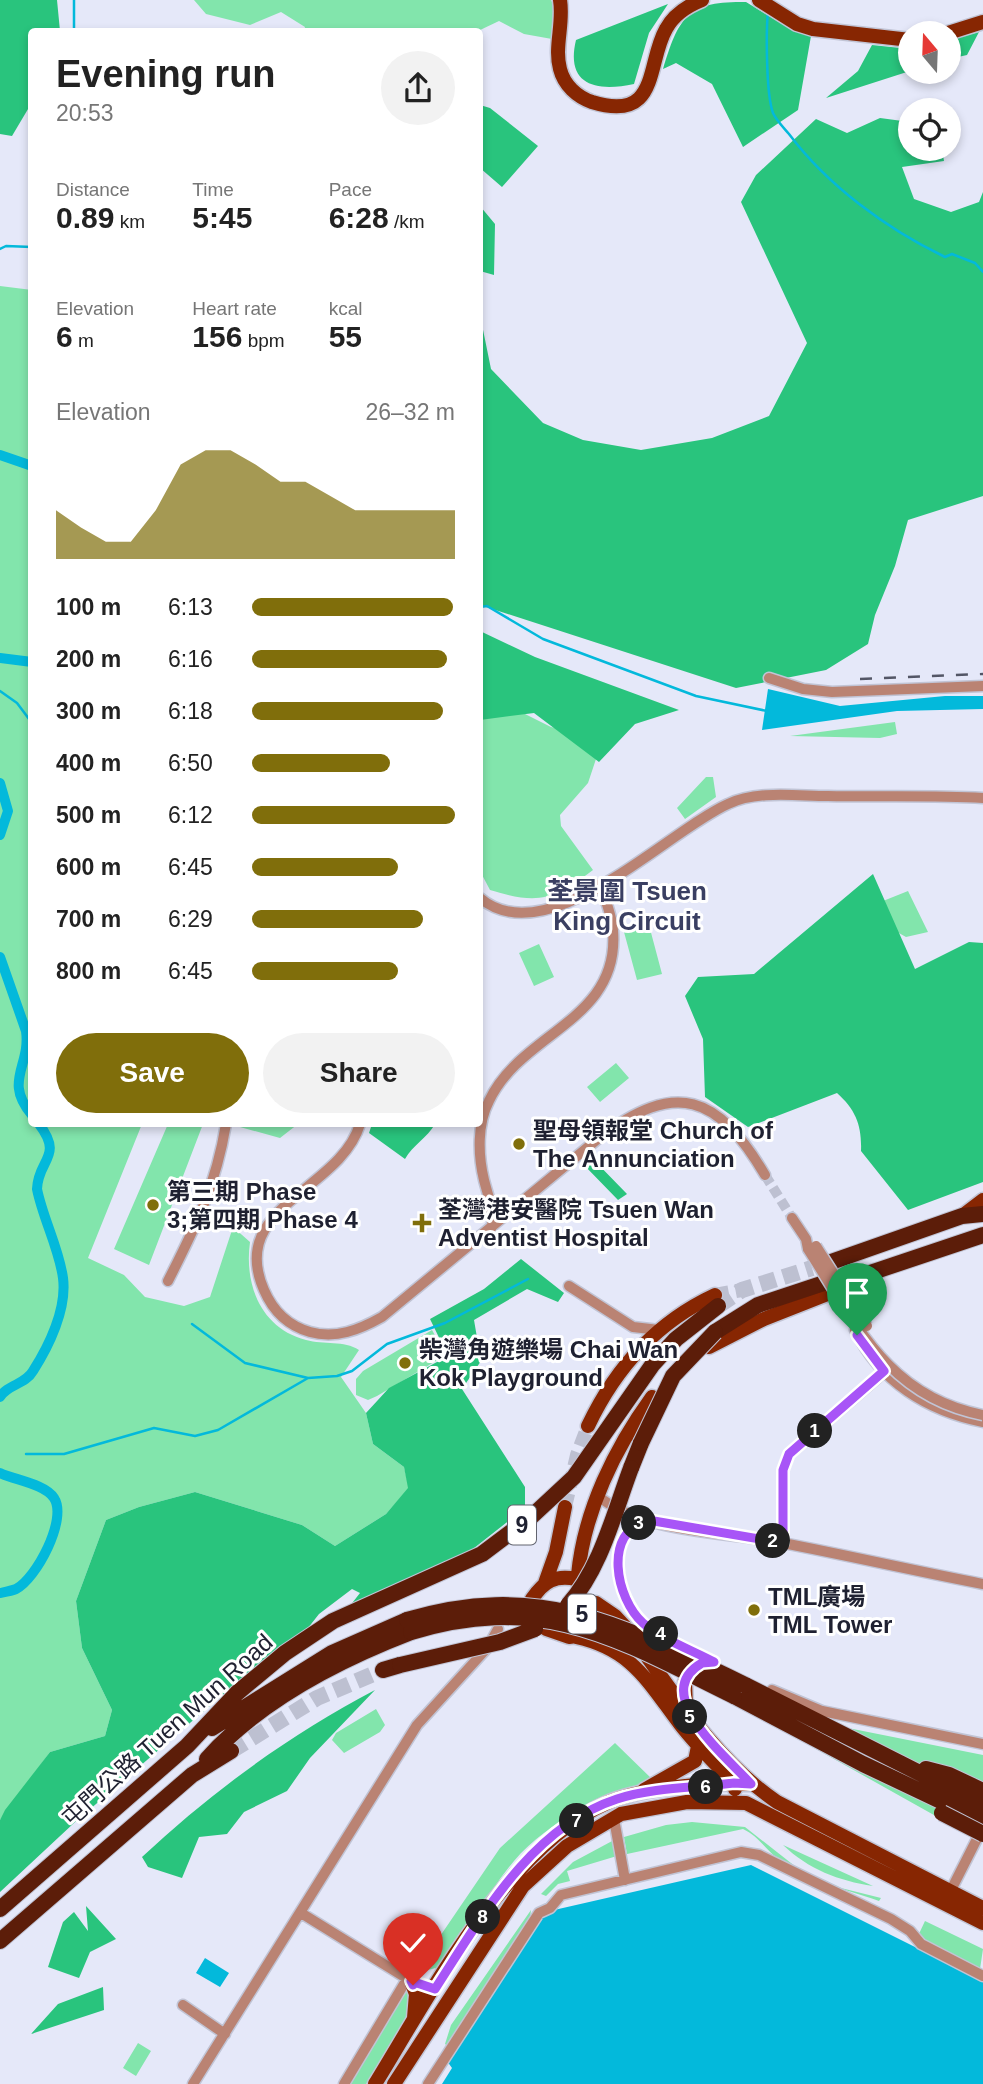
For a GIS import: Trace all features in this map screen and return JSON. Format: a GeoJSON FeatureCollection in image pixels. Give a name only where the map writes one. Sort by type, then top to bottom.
{"type":"FeatureCollection","features":[{"type":"Feature","properties":{"kind":"highway"},"geometry":{"type":"LineString","coordinates":[[831,1262],[962,1216],[983,1214]]}},
{"type":"Feature","properties":{"kind":"highway"},"geometry":{"type":"LineString","coordinates":[[849,1280],[983,1235]]}},
{"type":"Feature","properties":{"kind":"highway"},"geometry":{"type":"LineString","coordinates":[[568,1605],[597,1558],[649,1422],[678,1369],[708,1338],[744,1312],[829,1294]]}},
{"type":"Feature","properties":{"kind":"highway","name":"屯門公路 Tuen Mun Road"},"geometry":{"type":"LineString","coordinates":[[0,1909],[187,1746],[245,1686],[303,1640],[353,1612],[459,1567],[482,1554],[531,1517],[573,1476],[653,1364],[717,1300]]}},
{"type":"Feature","properties":{"kind":"highway","name":"5"},"geometry":{"type":"LineString","coordinates":[[187,1746],[264,1693],[332,1653],[409,1626],[497,1604],[544,1606],[590,1616],[672,1649],[983,1805]]}},
{"type":"Feature","properties":{"kind":"highway","name":"5"},"geometry":{"type":"LineString","coordinates":[[192,1774],[225,1740],[271,1705],[409,1626],[513,1617],[587,1628],[698,1678],[983,1824]]}},
{"type":"Feature","properties":{"kind":"highway"},"geometry":{"type":"LineString","coordinates":[[383,1670],[500,1642],[539,1626]]}},
{"type":"Feature","properties":{"kind":"highway","name":"屯門公路 Tuen Mun Road"},"geometry":{"type":"LineString","coordinates":[[0,1941],[192,1774],[230,1751]]}},
{"type":"Feature","properties":{"kind":"highway"},"geometry":{"type":"LineString","coordinates":[[897,1761],[949,1775],[983,1791]]}},
{"type":"Feature","properties":{"kind":"highway"},"geometry":{"type":"LineString","coordinates":[[863,1764],[942,1813],[983,1834]]}},
{"type":"Feature","properties":{"kind":"main road"},"geometry":{"type":"LineString","coordinates":[[560,0],[562,20],[558,56],[564,80],[586,100],[615,105],[634,100],[648,89],[666,28],[685,7],[702,0]]}},
{"type":"Feature","properties":{"kind":"main road"},"geometry":{"type":"LineString","coordinates":[[760,0],[797,24],[829,33],[898,39]]}},
{"type":"Feature","properties":{"kind":"main road"},"geometry":{"type":"LineString","coordinates":[[961,29],[983,22]]}},
{"type":"Feature","properties":{"kind":"main road"},"geometry":{"type":"LineString","coordinates":[[962,1216],[983,1200]]}},
{"type":"Feature","properties":{"kind":"main road"},"geometry":{"type":"LineString","coordinates":[[709,1347],[764,1319],[829,1294]]}},
{"type":"Feature","properties":{"kind":"main road"},"geometry":{"type":"LineString","coordinates":[[588,1426],[609,1387],[659,1330],[679,1315],[717,1300]]}},
{"type":"Feature","properties":{"kind":"main road"},"geometry":{"type":"LineString","coordinates":[[580,1581],[585,1534],[598,1496],[620,1445],[652,1398]]}},
{"type":"Feature","properties":{"kind":"main road"},"geometry":{"type":"LineString","coordinates":[[565,1507],[556,1552],[545,1583],[532,1598],[539,1626],[595,1643],[637,1667],[698,1745],[734,1783],[736,1795],[744,1803],[947,1897],[983,1908]]}},
{"type":"Feature","properties":{"kind":"main road"},"geometry":{"type":"LineString","coordinates":[[545,1583],[562,1577],[580,1581],[596,1603],[625,1626],[686,1713],[751,1784],[777,1802],[947,1897],[983,1923]]}},
{"type":"Feature","properties":{"kind":"main road"},"geometry":{"type":"LineString","coordinates":[[576,1637],[585,1634],[597,1622],[596,1603]]}},
{"type":"Feature","properties":{"kind":"main road"},"geometry":{"type":"LineString","coordinates":[[686,1713],[684,1690],[687,1676],[702,1663],[714,1662]]}},
{"type":"Feature","properties":{"kind":"main road"},"geometry":{"type":"LineString","coordinates":[[633,1795],[695,1761],[698,1745]]}},
{"type":"Feature","properties":{"kind":"main road"},"geometry":{"type":"LineString","coordinates":[[375,2084],[435,1989],[512,1877],[556,1834],[606,1803],[633,1795],[734,1783],[751,1784]]}},
{"type":"Feature","properties":{"kind":"main road"},"geometry":{"type":"LineString","coordinates":[[394,2084],[523,1886],[567,1846],[621,1814],[675,1804],[744,1803],[752,1796],[751,1784]]}},
{"type":"Feature","properties":{"kind":"main road"},"geometry":{"type":"LineString","coordinates":[[435,1989],[447,1985],[467,1969]]}},
{"type":"Feature","properties":{"kind":"main road"},"geometry":{"type":"LineString","coordinates":[[407,1983],[416,2004],[413,2023]]}},
{"type":"Feature","properties":{"kind":"street"},"geometry":{"type":"LineString","coordinates":[[769,678],[803,689],[832,692],[983,686]]}},
{"type":"Feature","properties":{"kind":"street"},"geometry":{"type":"LineString","coordinates":[[483,900],[492,908],[520,914],[561,905],[600,884],[720,808],[740,800],[780,796],[983,798]]}},
{"type":"Feature","properties":{"kind":"street"},"geometry":{"type":"LineString","coordinates":[[483,1119],[488,1102],[511,1071],[581,1013],[606,980],[613,950],[613,929],[600,884]]}},
{"type":"Feature","properties":{"kind":"street"},"geometry":{"type":"LineString","coordinates":[[359,1127],[350,1146],[336,1165],[282,1208],[265,1227],[256,1261],[260,1278],[274,1307],[288,1321],[323,1334],[361,1329],[403,1302],[620,1123],[645,1109],[672,1102],[703,1107],[727,1123],[765,1175]]}},
{"type":"Feature","properties":{"kind":"street"},"geometry":{"type":"LineString","coordinates":[[168,1280],[203,1212],[219,1168],[226,1127]]}},
{"type":"Feature","properties":{"kind":"street"},"geometry":{"type":"LineString","coordinates":[[481,1127],[480,1154],[490,1196],[492,1227]]}},
{"type":"Feature","properties":{"kind":"street"},"geometry":{"type":"LineString","coordinates":[[490,1196],[504,1207],[513,1209]]}},
{"type":"Feature","properties":{"kind":"street"},"geometry":{"type":"LineString","coordinates":[[792,1218],[887,1357],[907,1378],[944,1400],[983,1410]]}},
{"type":"Feature","properties":{"kind":"street"},"geometry":{"type":"LineString","coordinates":[[810,1245],[882,1360],[903,1382],[954,1410],[983,1415]]}},
{"type":"Feature","properties":{"kind":"street"},"geometry":{"type":"LineString","coordinates":[[569,1286],[633,1327],[659,1330]]}},
{"type":"Feature","properties":{"kind":"street"},"geometry":{"type":"LineString","coordinates":[[633,1327],[642,1347]]}},
{"type":"Feature","properties":{"kind":"street"},"geometry":{"type":"LineString","coordinates":[[855,1330],[884,1371],[933,1408],[983,1422]]}},
{"type":"Feature","properties":{"kind":"street"},"geometry":{"type":"LineString","coordinates":[[783,1543],[783,1470],[789,1454],[884,1371]]}},
{"type":"Feature","properties":{"kind":"street"},"geometry":{"type":"LineString","coordinates":[[598,1496],[615,1509],[648,1520],[783,1543],[983,1584]]}},
{"type":"Feature","properties":{"kind":"street"},"geometry":{"type":"LineString","coordinates":[[648,1520],[630,1530],[617,1557],[627,1598],[644,1625],[714,1662],[822,1711],[983,1744]]}},
{"type":"Feature","properties":{"kind":"street"},"geometry":{"type":"LineString","coordinates":[[193,2084],[417,1725],[488,1647],[498,1629]]}},
{"type":"Feature","properties":{"kind":"street"},"geometry":{"type":"LineString","coordinates":[[614,1819],[625,1880]]}},
{"type":"Feature","properties":{"kind":"street"},"geometry":{"type":"LineString","coordinates":[[947,1897],[983,1824]]}},
{"type":"Feature","properties":{"kind":"street"},"geometry":{"type":"LineString","coordinates":[[428,2084],[539,1913],[550,1908],[561,1895],[741,1853],[759,1855],[891,1919],[910,1931],[921,1944],[983,1976]]}},
{"type":"Feature","properties":{"kind":"street"},"geometry":{"type":"LineString","coordinates":[[301,1913],[407,1983],[435,1989]]}},
{"type":"Feature","properties":{"kind":"street"},"geometry":{"type":"LineString","coordinates":[[344,2084],[407,1983]]}},
{"type":"Feature","properties":{"kind":"street"},"geometry":{"type":"LineString","coordinates":[[183,2005],[225,2034]]}},
{"type":"Feature","properties":{"kind":"green space"},"geometry":{"type":"Polygon","coordinates":[[[0,0],[57,0],[60,28],[28,28],[28,109],[12,136],[0,134],[0,0]]]}},
{"type":"Feature","properties":{"kind":"green space"},"geometry":{"type":"Polygon","coordinates":[[[194,0],[551,0],[555,8],[552,39],[524,34],[499,21],[483,29],[305,28],[281,12],[250,25],[206,14],[194,0]]]}},
{"type":"Feature","properties":{"kind":"green space"},"geometry":{"type":"Polygon","coordinates":[[[746,2],[794,31],[811,36],[798,110],[743,147],[712,84],[676,63],[663,69],[674,36],[688,16],[710,5],[746,2]]]}},
{"type":"Feature","properties":{"kind":"green space"},"geometry":{"type":"Polygon","coordinates":[[[668,4],[649,33],[634,84],[596,86],[580,76],[575,67],[576,40],[668,4]]]}},
{"type":"Feature","properties":{"kind":"green space"},"geometry":{"type":"Polygon","coordinates":[[[979,32],[967,55],[961,56],[961,37],[979,32]]]}},
{"type":"Feature","properties":{"kind":"green space"},"geometry":{"type":"Polygon","coordinates":[[[872,45],[898,48],[898,75],[826,98],[858,71],[872,45]]]}},
{"type":"Feature","properties":{"kind":"green space"},"geometry":{"type":"Polygon","coordinates":[[[483,106],[490,108],[538,146],[502,187],[483,171],[483,106]]]}},
{"type":"Feature","properties":{"kind":"green space"},"geometry":{"type":"Polygon","coordinates":[[[880,118],[898,120],[898,161],[944,161],[902,167],[914,199],[951,212],[979,202],[983,192],[983,496],[908,520],[895,566],[875,615],[868,644],[826,670],[736,688],[483,606],[483,330],[491,369],[543,423],[583,440],[641,450],[712,438],[769,416],[807,343],[741,202],[756,175],[816,119],[847,133],[880,118]]]}},
{"type":"Feature","properties":{"kind":"green space"},"geometry":{"type":"Polygon","coordinates":[[[483,210],[495,224],[494,275],[483,272],[483,210]]]}},
{"type":"Feature","properties":{"kind":"green space"},"geometry":{"type":"Polygon","coordinates":[[[0,286],[28,290],[28,1127],[141,1127],[88,1258],[124,1275],[145,1297],[184,1306],[210,1297],[233,1227],[250,1242],[253,1289],[259,1303],[277,1326],[306,1340],[347,1345],[359,1350],[341,1377],[366,1413],[373,1444],[404,1467],[409,1488],[386,1514],[335,1546],[302,1525],[195,1492],[139,1507],[106,1520],[76,1601],[82,1648],[112,1710],[105,1736],[50,1752],[0,1820],[0,286]]]}},
{"type":"Feature","properties":{"kind":"green space"},"geometry":{"type":"Polygon","coordinates":[[[483,632],[535,657],[679,710],[635,724],[599,762],[534,713],[483,720],[483,632]]]}},
{"type":"Feature","properties":{"kind":"green space"},"geometry":{"type":"Polygon","coordinates":[[[483,706],[511,707],[551,727],[586,735],[597,756],[588,783],[560,815],[561,826],[593,870],[567,888],[545,897],[521,897],[490,890],[483,877],[483,706]]]}},
{"type":"Feature","properties":{"kind":"green space"},"geometry":{"type":"Polygon","coordinates":[[[895,722],[897,734],[880,738],[790,736],[895,722]]]}},
{"type":"Feature","properties":{"kind":"green space"},"geometry":{"type":"Polygon","coordinates":[[[706,777],[713,777],[716,797],[685,819],[677,808],[706,777]]]}},
{"type":"Feature","properties":{"kind":"green space"},"geometry":{"type":"Polygon","coordinates":[[[873,874],[915,969],[969,942],[983,943],[983,1182],[908,1210],[861,1151],[856,1119],[837,1093],[748,1127],[705,1097],[703,1039],[685,996],[698,977],[754,974],[873,874]]]}},
{"type":"Feature","properties":{"kind":"green space"},"geometry":{"type":"Polygon","coordinates":[[[908,891],[928,932],[906,937],[897,932],[883,901],[908,891]]]}},
{"type":"Feature","properties":{"kind":"green space"},"geometry":{"type":"Polygon","coordinates":[[[649,925],[662,974],[637,980],[624,932],[649,925]]]}},
{"type":"Feature","properties":{"kind":"green space"},"geometry":{"type":"Polygon","coordinates":[[[539,944],[554,977],[534,986],[519,953],[539,944]]]}},
{"type":"Feature","properties":{"kind":"green space"},"geometry":{"type":"Polygon","coordinates":[[[616,1063],[629,1078],[600,1102],[587,1087],[616,1063]]]}},
{"type":"Feature","properties":{"kind":"green space"},"geometry":{"type":"Polygon","coordinates":[[[167,1127],[202,1127],[149,1265],[114,1249],[167,1127]]]}},
{"type":"Feature","properties":{"kind":"green space"},"geometry":{"type":"Polygon","coordinates":[[[240,1127],[294,1127],[280,1138],[240,1127]]]}},
{"type":"Feature","properties":{"kind":"green space"},"geometry":{"type":"Polygon","coordinates":[[[371,1127],[433,1127],[405,1159],[369,1133],[371,1127]]]}},
{"type":"Feature","properties":{"kind":"green space"},"geometry":{"type":"Polygon","coordinates":[[[592,1158],[627,1194],[618,1200],[583,1164],[592,1158]]]}},
{"type":"Feature","properties":{"kind":"green space"},"geometry":{"type":"Polygon","coordinates":[[[521,1259],[564,1293],[558,1302],[527,1289],[474,1320],[481,1361],[462,1389],[525,1487],[525,1508],[464,1556],[349,1607],[360,1593],[352,1589],[319,1614],[308,1628],[263,1660],[74,1823],[0,1892],[0,1820],[5,1810],[50,1752],[105,1736],[112,1710],[82,1648],[76,1601],[106,1520],[139,1507],[195,1492],[302,1525],[335,1546],[386,1514],[408,1488],[404,1467],[373,1444],[366,1413],[389,1388],[448,1356],[430,1319],[484,1289],[521,1259]]]}},
{"type":"Feature","properties":{"kind":"green space","name":"柴灣角遊樂場 Chai Wan Kok Playground"},"geometry":{"type":"Polygon","coordinates":[[[432,1330],[446,1355],[368,1400],[356,1395],[356,1379],[363,1371],[432,1330]]]}},
{"type":"Feature","properties":{"kind":"green space"},"geometry":{"type":"Polygon","coordinates":[[[375,1690],[310,1758],[287,1791],[244,1812],[227,1834],[199,1837],[182,1878],[148,1867],[142,1857],[224,1787],[282,1745],[375,1690]]]}},
{"type":"Feature","properties":{"kind":"green space"},"geometry":{"type":"Polygon","coordinates":[[[376,1709],[385,1725],[380,1732],[344,1753],[332,1740],[336,1733],[376,1709]]]}},
{"type":"Feature","properties":{"kind":"green space"},"geometry":{"type":"Polygon","coordinates":[[[818,1726],[838,1726],[983,1755],[983,1799],[966,1833],[809,1745],[818,1726]]]}},
{"type":"Feature","properties":{"kind":"green space"},"geometry":{"type":"Polygon","coordinates":[[[615,1743],[653,1780],[596,1802],[544,1833],[514,1861],[440,1967],[415,1973],[500,1848],[615,1743]]]}},
{"type":"Feature","properties":{"kind":"green space"},"geometry":{"type":"Polygon","coordinates":[[[692,1822],[745,1827],[796,1867],[841,1888],[881,1898],[879,1901],[829,1884],[792,1868],[743,1829],[627,1854],[624,1837],[666,1825],[692,1822]]]}},
{"type":"Feature","properties":{"kind":"green space"},"geometry":{"type":"Polygon","coordinates":[[[614,1840],[617,1856],[567,1871],[570,1881],[558,1884],[546,1896],[541,1894],[573,1862],[614,1840]]]}},
{"type":"Feature","properties":{"kind":"green space"},"geometry":{"type":"Polygon","coordinates":[[[783,1845],[873,1886],[825,1873],[803,1861],[783,1845]]]}},
{"type":"Feature","properties":{"kind":"green space"},"geometry":{"type":"Polygon","coordinates":[[[86,1906],[116,1939],[90,1952],[79,1978],[48,1967],[63,1922],[74,1912],[88,1931],[86,1906]]]}},
{"type":"Feature","properties":{"kind":"green space"},"geometry":{"type":"Polygon","coordinates":[[[531,1910],[530,1918],[449,2047],[445,2044],[451,2025],[531,1910]]]}},
{"type":"Feature","properties":{"kind":"green space"},"geometry":{"type":"Polygon","coordinates":[[[925,1921],[983,1949],[980,1969],[917,1938],[925,1921]]]}},
{"type":"Feature","properties":{"kind":"green space"},"geometry":{"type":"Polygon","coordinates":[[[103,1987],[104,2010],[31,2034],[58,2004],[103,1987]]]}},
{"type":"Feature","properties":{"kind":"green space"},"geometry":{"type":"Polygon","coordinates":[[[408,1988],[411,1998],[409,2011],[391,2052],[366,2084],[348,2084],[408,1988]]]}},
{"type":"Feature","properties":{"kind":"green space"},"geometry":{"type":"Polygon","coordinates":[[[138,2043],[151,2051],[136,2076],[123,2068],[138,2043]]]}},
{"type":"Feature","properties":{"kind":"water"},"geometry":{"type":"Polygon","coordinates":[[[768,689],[840,706],[945,696],[983,696],[983,709],[897,711],[762,730],[768,689]]]}},
{"type":"Feature","properties":{"kind":"water"},"geometry":{"type":"Polygon","coordinates":[[[751,1865],[983,1981],[983,2084],[442,2084],[452,2068],[447,2061],[541,1913],[751,1865]]]}},
{"type":"Feature","properties":{"kind":"water"},"geometry":{"type":"Polygon","coordinates":[[[205,1958],[229,1973],[220,1987],[196,1973],[205,1958]]]}},
{"type":"Feature","properties":{"kind":"waterway"},"geometry":{"type":"LineString","coordinates":[[74,0],[74,28]]}},
{"type":"Feature","properties":{"kind":"waterway"},"geometry":{"type":"LineString","coordinates":[[768,10],[769,92],[773,113],[780,124],[822,171],[880,219],[945,257],[952,254],[975,263],[983,272]]}},
{"type":"Feature","properties":{"kind":"waterway"},"geometry":{"type":"LineString","coordinates":[[0,249],[6,246],[28,247]]}},
{"type":"Feature","properties":{"kind":"waterway"},"geometry":{"type":"LineString","coordinates":[[0,455],[28,465]]}},
{"type":"Feature","properties":{"kind":"waterway"},"geometry":{"type":"LineString","coordinates":[[483,607],[487,606],[543,639],[696,696],[767,711]]}},
{"type":"Feature","properties":{"kind":"waterway"},"geometry":{"type":"LineString","coordinates":[[0,658],[28,662]]}},
{"type":"Feature","properties":{"kind":"waterway"},"geometry":{"type":"LineString","coordinates":[[0,691],[17,703],[28,718]]}},
{"type":"Feature","properties":{"kind":"waterway"},"geometry":{"type":"LineString","coordinates":[[0,783],[8,811],[0,835]]}},
{"type":"Feature","properties":{"kind":"waterway"},"geometry":{"type":"LineString","coordinates":[[0,957],[26,1031],[27,1043],[19,1083],[28,1109]]}},
{"type":"Feature","properties":{"kind":"waterway"},"geometry":{"type":"LineString","coordinates":[[0,1397],[33,1371],[51,1339],[64,1290],[61,1267],[37,1189],[38,1179],[50,1151],[41,1127]]}},
{"type":"Feature","properties":{"kind":"waterway"},"geometry":{"type":"LineString","coordinates":[[192,1324],[245,1363],[308,1378],[337,1376],[352,1371],[387,1344],[445,1323],[528,1279]]}},
{"type":"Feature","properties":{"kind":"waterway"},"geometry":{"type":"LineString","coordinates":[[26,1454],[64,1454],[154,1428],[195,1436],[218,1430],[308,1378]]}},
{"type":"Feature","properties":{"kind":"waterway"},"geometry":{"type":"LineString","coordinates":[[0,1473],[44,1489],[54,1498],[57,1508],[57,1520],[41,1561],[24,1583],[16,1589],[0,1593]]}},
{"type":"Feature","properties":{"kind":"tunnel"},"geometry":{"type":"LineString","coordinates":[[765,1175],[792,1218]]}},
{"type":"Feature","properties":{"kind":"tunnel"},"geometry":{"type":"LineString","coordinates":[[718,1306],[742,1290],[812,1268]]}},
{"type":"Feature","properties":{"kind":"tunnel"},"geometry":{"type":"LineString","coordinates":[[715,1295],[742,1290]]}},
{"type":"Feature","properties":{"kind":"tunnel"},"geometry":{"type":"LineString","coordinates":[[565,1507],[577,1455],[588,1426]]}},
{"type":"Feature","properties":{"kind":"tunnel"},"geometry":{"type":"LineString","coordinates":[[231,1751],[317,1698],[383,1670]]}},
{"type":"Feature","properties":{"kind":"railway"},"geometry":{"type":"LineString","coordinates":[[860,679],[983,674]]}},
{"type":"Feature","properties":{"kind":"place","name":"聖母領報堂 Church of The Annunciation"},"geometry":{"type":"Point","coordinates":[519,1144]}},
{"type":"Feature","properties":{"kind":"place","name":"第三期 Phase 3;第四期 Phase 4"},"geometry":{"type":"Point","coordinates":[153,1205]}},
{"type":"Feature","properties":{"kind":"place","name":"荃灣港安醫院 Tsuen Wan Adventist Hospital"},"geometry":{"type":"Point","coordinates":[422,1223]}},
{"type":"Feature","properties":{"kind":"place","name":"柴灣角遊樂場 Chai Wan Kok Playground"},"geometry":{"type":"Point","coordinates":[405,1363]}},
{"type":"Feature","properties":{"kind":"place","name":"TML廣場 TML Tower"},"geometry":{"type":"Point","coordinates":[754,1610]}},
{"type":"Feature","properties":{"kind":"district","name":"荃景圍 Tsuen King Circuit"},"geometry":{"type":"Point","coordinates":[627,906]}},
{"type":"Feature","properties":{"kind":"route"},"geometry":{"type":"LineString","coordinates":[[413,1985],[411,1981],[421,1987],[435,1989],[512,1877],[534,1853],[556,1834],[606,1803],[633,1795],[734,1783],[751,1784],[686,1713],[684,1690],[687,1676],[702,1663],[714,1662],[644,1625],[622,1586],[617,1557],[624,1537],[636,1525],[648,1520],[783,1543],[783,1470],[789,1454],[884,1371],[875,1363],[857,1335]]}}]}
